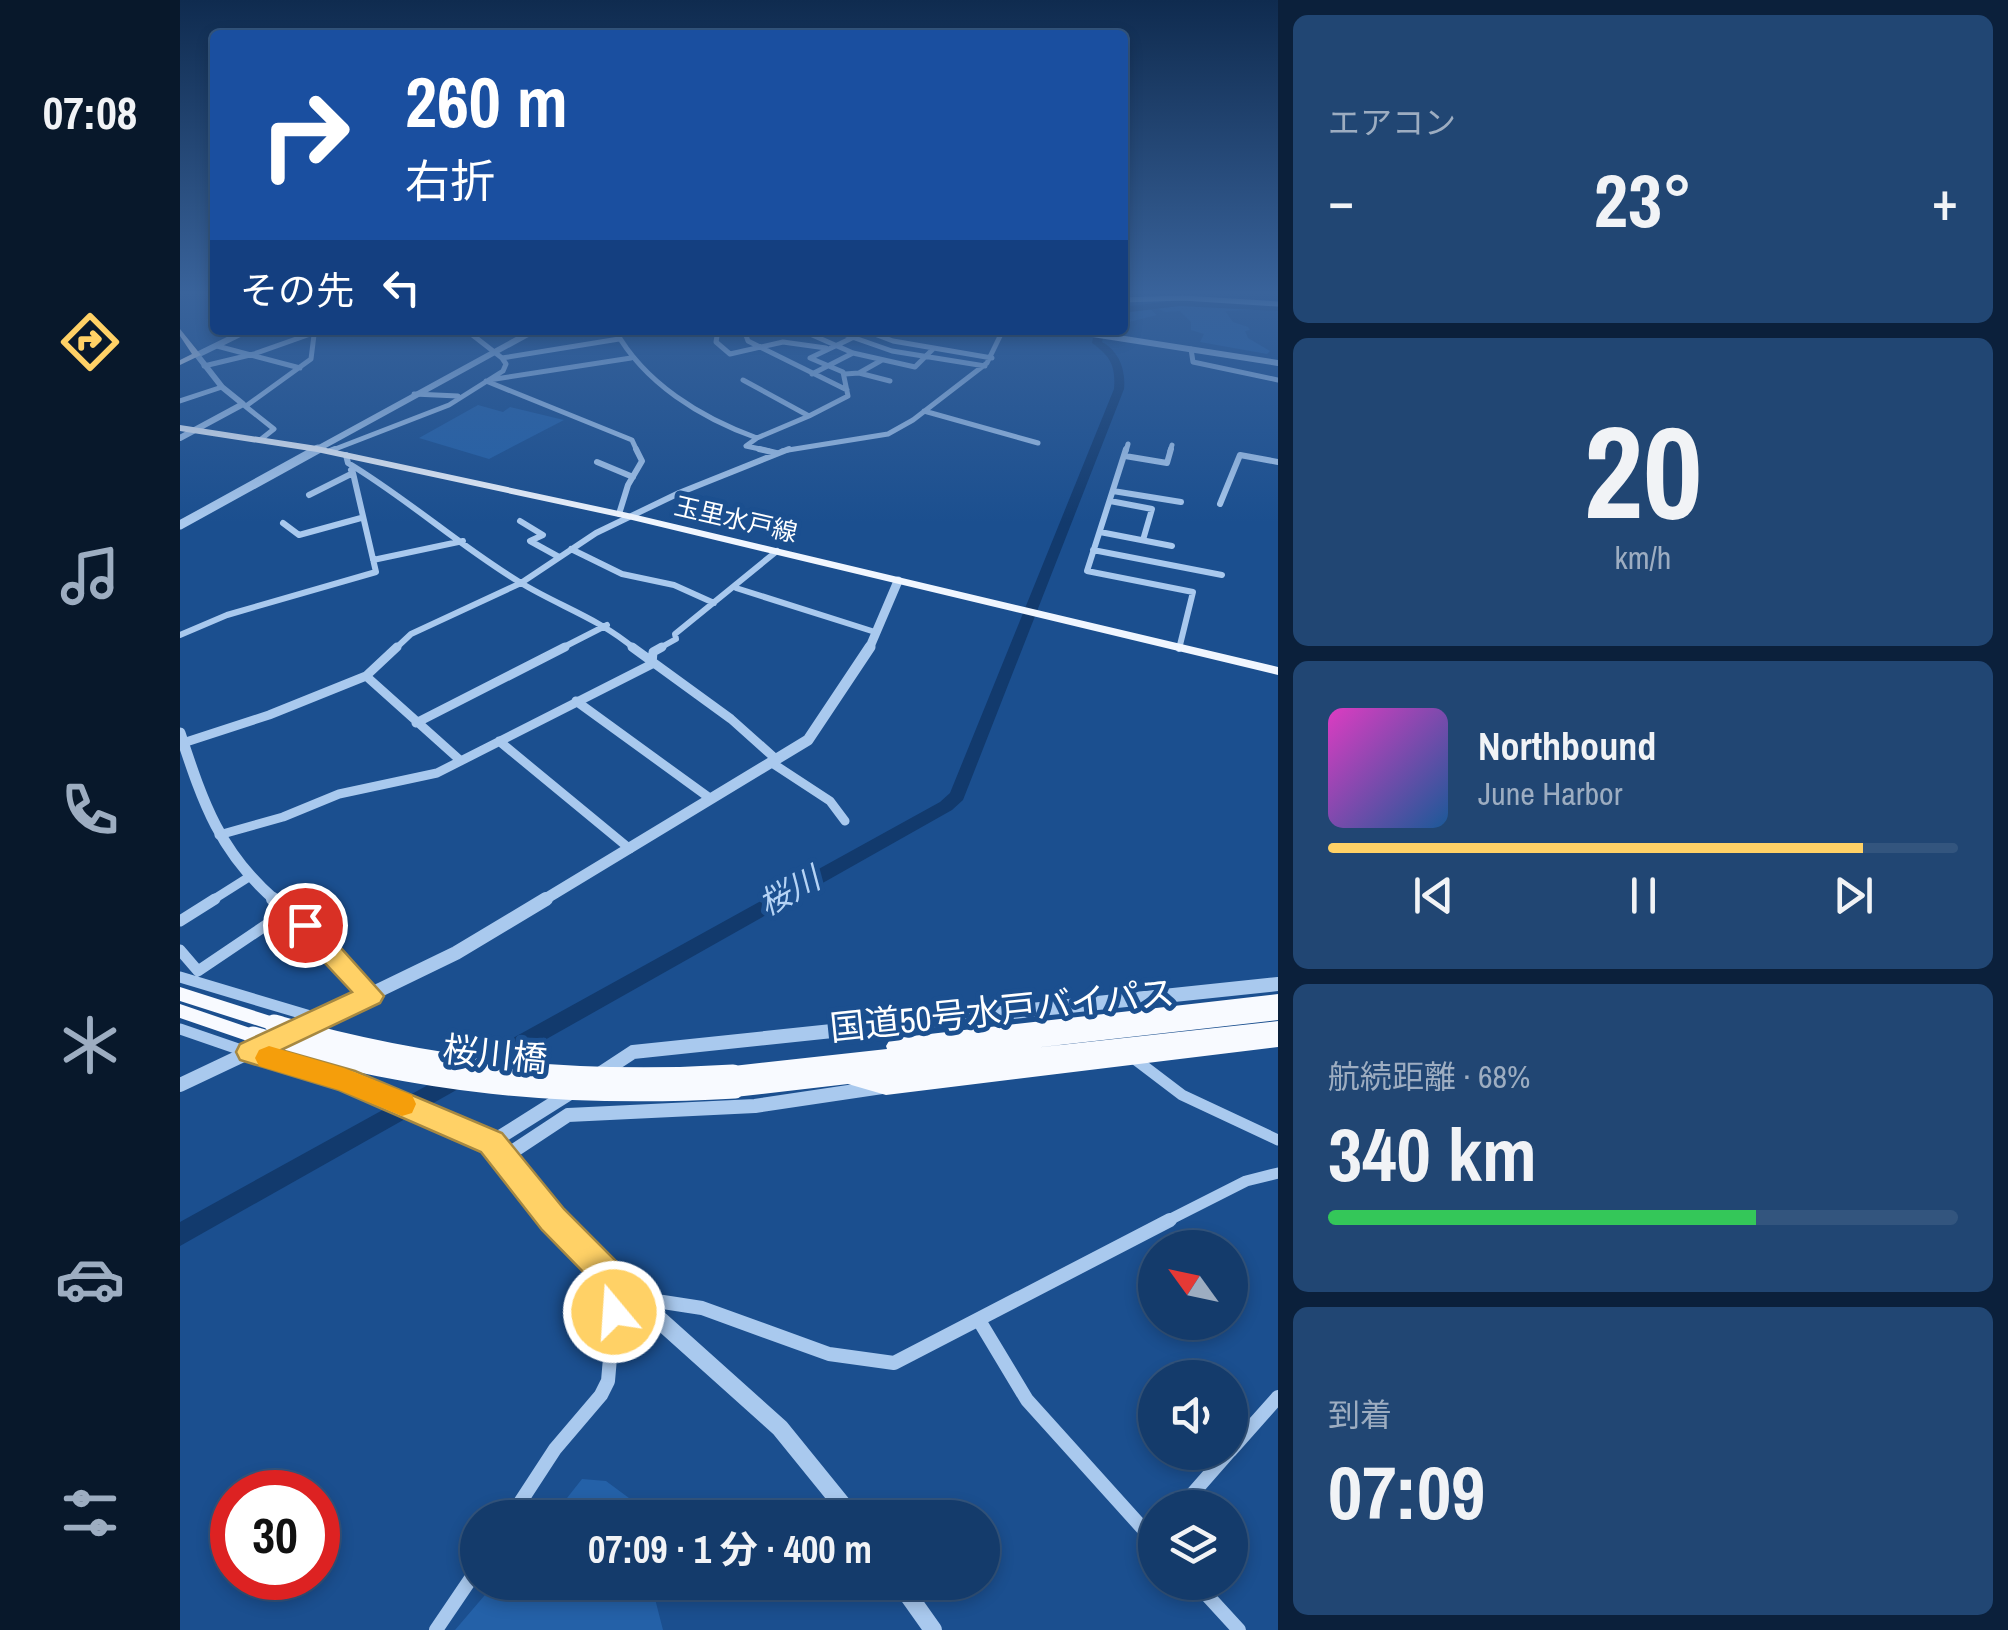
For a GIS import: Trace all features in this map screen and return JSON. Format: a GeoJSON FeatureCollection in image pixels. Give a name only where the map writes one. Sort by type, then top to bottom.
{"type":"FeatureCollection","features":[{"type":"Feature","properties":{"kind":"highway","name":"桜川橋"},"geometry":{"type":"LineString","coordinates":[[180,994],[413,1061],[494,1073],[734,1082]]}},
{"type":"Feature","properties":{"kind":"highway"},"geometry":{"type":"LineString","coordinates":[[834,1069],[919,1041],[1278,1001]]}},
{"type":"Feature","properties":{"kind":"highway"},"geometry":{"type":"LineString","coordinates":[[180,1010],[251,1044]]}},
{"type":"Feature","properties":{"kind":"highway","name":"国道50号水戸バイパス"},"geometry":{"type":"LineString","coordinates":[[734,1082],[1208,1028],[1278,1013]]}},
{"type":"Feature","properties":{"kind":"highway","name":"国道50号水戸バイパス"},"geometry":{"type":"LineString","coordinates":[[1208,1028],[1278,1028]]}},
{"type":"Feature","properties":{"kind":"highway"},"geometry":{"type":"LineString","coordinates":[[834,1069],[886,1087],[1278,1040]]}},
{"type":"Feature","properties":{"kind":"highway","name":"桜川橋"},"geometry":{"type":"LineString","coordinates":[[251,1044],[405,1076],[490,1088],[626,1096],[734,1082]]}},
{"type":"Feature","properties":{"kind":"main road","name":"玉里水戸線"},"geometry":{"type":"LineString","coordinates":[[180,428],[317,448],[347,459],[623,515],[1278,671]]}},
{"type":"Feature","properties":{"kind":"street"},"geometry":{"type":"LineString","coordinates":[[208,371],[274,430],[260,440]]}},
{"type":"Feature","properties":{"kind":"street"},"geometry":{"type":"LineString","coordinates":[[180,438],[244,405],[295,371]]}},
{"type":"Feature","properties":{"kind":"street"},"geometry":{"type":"LineString","coordinates":[[180,525],[456,371]]}},
{"type":"Feature","properties":{"kind":"street"},"geometry":{"type":"LineString","coordinates":[[330,451],[426,415],[499,371]]}},
{"type":"Feature","properties":{"kind":"street"},"geometry":{"type":"LineString","coordinates":[[486,381],[549,371]]}},
{"type":"Feature","properties":{"kind":"street"},"geometry":{"type":"LineString","coordinates":[[646,371],[670,392],[727,426],[757,438]]}},
{"type":"Feature","properties":{"kind":"street"},"geometry":{"type":"LineString","coordinates":[[806,371],[847,390]]}},
{"type":"Feature","properties":{"kind":"street"},"geometry":{"type":"LineString","coordinates":[[812,374],[819,371]]}},
{"type":"Feature","properties":{"kind":"street"},"geometry":{"type":"LineString","coordinates":[[840,371],[860,372],[890,382]]}},
{"type":"Feature","properties":{"kind":"street"},"geometry":{"type":"LineString","coordinates":[[370,996],[340,959],[250,877],[218,836],[181,740],[268,715],[366,676],[411,634],[521,583],[623,515],[776,453],[813,442],[888,434],[978,371]]}},
{"type":"Feature","properties":{"kind":"street"},"geometry":{"type":"LineString","coordinates":[[1236,371],[1278,380]]}},
{"type":"Feature","properties":{"kind":"street"},"geometry":{"type":"LineString","coordinates":[[776,453],[746,446],[845,400],[845,374]]}},
{"type":"Feature","properties":{"kind":"street"},"geometry":{"type":"LineString","coordinates":[[743,380],[809,416]]}},
{"type":"Feature","properties":{"kind":"street"},"geometry":{"type":"LineString","coordinates":[[486,381],[632,440],[642,462],[623,515]]}},
{"type":"Feature","properties":{"kind":"street"},"geometry":{"type":"LineString","coordinates":[[180,400],[222,387]]}},
{"type":"Feature","properties":{"kind":"street"},"geometry":{"type":"LineString","coordinates":[[414,394],[461,396]]}},
{"type":"Feature","properties":{"kind":"street"},"geometry":{"type":"LineString","coordinates":[[924,411],[1038,444]]}},
{"type":"Feature","properties":{"kind":"street"},"geometry":{"type":"LineString","coordinates":[[1128,444],[1087,571],[1193,592],[1178,649]]}},
{"type":"Feature","properties":{"kind":"street"},"geometry":{"type":"LineString","coordinates":[[1125,456],[1168,462],[1172,445]]}},
{"type":"Feature","properties":{"kind":"street"},"geometry":{"type":"LineString","coordinates":[[1220,504],[1240,455],[1278,462]]}},
{"type":"Feature","properties":{"kind":"street"},"geometry":{"type":"LineString","coordinates":[[180,636],[228,615],[376,572],[347,459]]}},
{"type":"Feature","properties":{"kind":"street"},"geometry":{"type":"LineString","coordinates":[[347,459],[521,583],[607,625],[652,664],[731,719],[774,761],[830,801],[844,821]]}},
{"type":"Feature","properties":{"kind":"street"},"geometry":{"type":"LineString","coordinates":[[597,462],[634,476]]}},
{"type":"Feature","properties":{"kind":"street"},"geometry":{"type":"LineString","coordinates":[[309,495],[352,473]]}},
{"type":"Feature","properties":{"kind":"street"},"geometry":{"type":"LineString","coordinates":[[1113,490],[1181,502]]}},
{"type":"Feature","properties":{"kind":"street"},"geometry":{"type":"LineString","coordinates":[[1110,501],[1152,509],[1142,540]]}},
{"type":"Feature","properties":{"kind":"street"},"geometry":{"type":"LineString","coordinates":[[282,523],[298,536],[361,518]]}},
{"type":"Feature","properties":{"kind":"street"},"geometry":{"type":"LineString","coordinates":[[520,521],[543,535],[530,541],[560,556]]}},
{"type":"Feature","properties":{"kind":"street"},"geometry":{"type":"LineString","coordinates":[[1100,532],[1172,546]]}},
{"type":"Feature","properties":{"kind":"street"},"geometry":{"type":"LineString","coordinates":[[373,560],[464,541]]}},
{"type":"Feature","properties":{"kind":"street"},"geometry":{"type":"LineString","coordinates":[[571,549],[622,574],[674,585],[714,603]]}},
{"type":"Feature","properties":{"kind":"street"},"geometry":{"type":"LineString","coordinates":[[1094,550],[1222,575]]}},
{"type":"Feature","properties":{"kind":"street"},"geometry":{"type":"LineString","coordinates":[[652,664],[653,652],[676,639],[676,634],[777,552]]}},
{"type":"Feature","properties":{"kind":"street"},"geometry":{"type":"LineString","coordinates":[[180,1085],[251,1044],[320,1020],[456,953],[774,761],[817,730],[862,661],[898,580]]}},
{"type":"Feature","properties":{"kind":"street"},"geometry":{"type":"LineString","coordinates":[[736,588],[875,632]]}},
{"type":"Feature","properties":{"kind":"street"},"geometry":{"type":"LineString","coordinates":[[416,723],[607,625]]}},
{"type":"Feature","properties":{"kind":"street"},"geometry":{"type":"LineString","coordinates":[[218,836],[283,817],[339,794],[437,773],[652,664]]}},
{"type":"Feature","properties":{"kind":"street"},"geometry":{"type":"LineString","coordinates":[[366,676],[460,761]]}},
{"type":"Feature","properties":{"kind":"street"},"geometry":{"type":"LineString","coordinates":[[576,701],[711,799]]}},
{"type":"Feature","properties":{"kind":"street"},"geometry":{"type":"LineString","coordinates":[[498,741],[630,849]]}},
{"type":"Feature","properties":{"kind":"street"},"geometry":{"type":"LineString","coordinates":[[180,921],[250,877]]}},
{"type":"Feature","properties":{"kind":"street"},"geometry":{"type":"LineString","coordinates":[[180,950],[198,971],[288,911]]}},
{"type":"Feature","properties":{"kind":"street"},"geometry":{"type":"LineString","coordinates":[[180,977],[320,1020]]}},
{"type":"Feature","properties":{"kind":"street"},"geometry":{"type":"LineString","coordinates":[[492,1142],[634,1052],[1278,984]]}},
{"type":"Feature","properties":{"kind":"street"},"geometry":{"type":"LineString","coordinates":[[180,1029],[251,1044],[492,1142],[553,1220],[609,1276],[780,1428],[838,1500]]}},
{"type":"Feature","properties":{"kind":"street"},"geometry":{"type":"LineString","coordinates":[[1132,1058],[1145,1072],[1202,1106],[1278,1140]]}},
{"type":"Feature","properties":{"kind":"street"},"geometry":{"type":"LineString","coordinates":[[504,1158],[568,1115],[755,1106],[886,1087]]}},
{"type":"Feature","properties":{"kind":"street"},"geometry":{"type":"LineString","coordinates":[[634,1298],[656,1297],[732,1318],[842,1360],[894,1363],[980,1322],[1212,1198],[1278,1173]]}},
{"type":"Feature","properties":{"kind":"street"},"geometry":{"type":"LineString","coordinates":[[522,1500],[608,1380],[614,1312],[609,1276]]}},
{"type":"Feature","properties":{"kind":"street"},"geometry":{"type":"LineString","coordinates":[[980,1322],[1027,1400],[1138,1521]]}},
{"type":"Feature","properties":{"kind":"street"},"geometry":{"type":"LineString","coordinates":[[1248,1431],[1278,1397]]}},
{"type":"Feature","properties":{"kind":"street"},"geometry":{"type":"LineString","coordinates":[[1196,1490],[1214,1470]]}},
{"type":"Feature","properties":{"kind":"street"},"geometry":{"type":"LineString","coordinates":[[436,1630],[460,1595]]}},
{"type":"Feature","properties":{"kind":"street"},"geometry":{"type":"LineString","coordinates":[[912,1600],[933,1630]]}},
{"type":"Feature","properties":{"kind":"street"},"geometry":{"type":"LineString","coordinates":[[1212,1600],[1239,1630]]}},
{"type":"Feature","properties":{"kind":"shaded area"},"geometry":{"type":"Polygon","coordinates":[[[478,405],[503,412],[510,407],[564,420],[489,459],[419,438],[478,405]]]}},
{"type":"Feature","properties":{"kind":"shaded area"},"geometry":{"type":"Polygon","coordinates":[[[582,1479],[606,1481],[632,1500],[565,1500],[582,1479]]]}},
{"type":"Feature","properties":{"kind":"shaded area"},"geometry":{"type":"Polygon","coordinates":[[[481,1600],[655,1600],[663,1630],[455,1630],[481,1600]]]}},
{"type":"Feature","properties":{"kind":"waterway","name":"桜川"},"geometry":{"type":"LineString","coordinates":[[180,1235],[946,806],[957,796],[1119,389],[1118,371]]}},
{"type":"Feature","properties":{"kind":"slow traffic"},"geometry":{"type":"LineString","coordinates":[[269,1058],[344,1080],[402,1104]]}},
{"type":"Feature","properties":{"kind":"route"},"geometry":{"type":"LineString","coordinates":[[305,925],[350,969],[370,996],[250,1052],[344,1080],[492,1142],[553,1220],[609,1276],[614,1312]]}}]}
